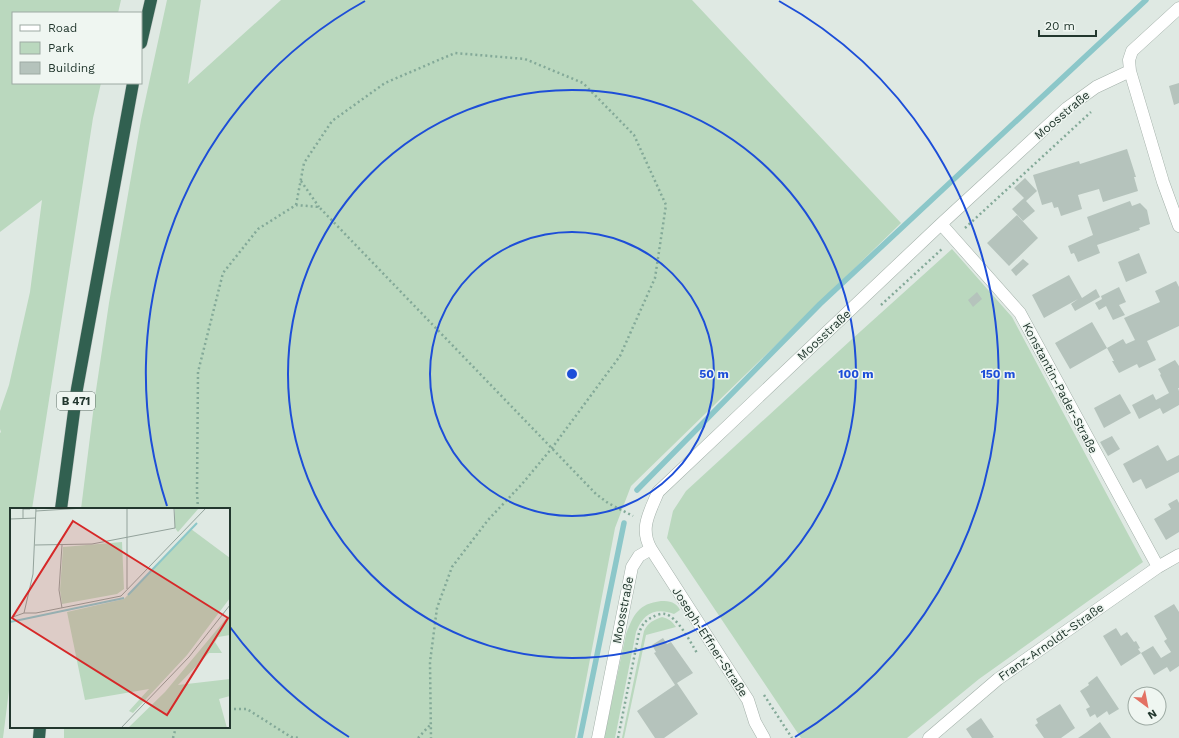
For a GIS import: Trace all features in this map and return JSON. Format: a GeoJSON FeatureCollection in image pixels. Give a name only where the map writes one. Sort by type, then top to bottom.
{"type":"FeatureCollection","features":[{"type":"Feature","properties":{"kind":"highway"},"geometry":{"type":"LineString","coordinates":[[142,39],[151,0]]}},
{"type":"Feature","properties":{"kind":"highway","name":"B 471"},"geometry":{"type":"LineString","coordinates":[[61,508],[77,389],[133,84]]}},
{"type":"Feature","properties":{"kind":"highway"},"geometry":{"type":"LineString","coordinates":[[39,738],[40,728]]}},
{"type":"Feature","properties":{"kind":"street"},"geometry":{"type":"LineString","coordinates":[[1179,8],[1132,51],[1129,60],[1130,71],[1163,182],[1179,226]]}},
{"type":"Feature","properties":{"kind":"street","name":"Moosstraße"},"geometry":{"type":"LineString","coordinates":[[645,523],[658,492],[941,224],[1067,108],[1096,87],[1130,71]]}},
{"type":"Feature","properties":{"kind":"street","name":"Konstantin-Pader-Straße"},"geometry":{"type":"LineString","coordinates":[[941,224],[1020,313],[1158,567]]}},
{"type":"Feature","properties":{"kind":"street"},"geometry":{"type":"LineString","coordinates":[[645,523],[647,541],[651,549]]}},
{"type":"Feature","properties":{"kind":"street","name":"Moosstraße"},"geometry":{"type":"LineString","coordinates":[[598,738],[632,567],[639,556],[651,549]]}},
{"type":"Feature","properties":{"kind":"street","name":"Joseph-Effner-Straße"},"geometry":{"type":"LineString","coordinates":[[651,549],[748,700],[755,722],[764,738]]}},
{"type":"Feature","properties":{"kind":"street","name":"Franz-Arnoldt-Straße"},"geometry":{"type":"LineString","coordinates":[[929,738],[998,679],[1158,567],[1179,555]]}},
{"type":"Feature","properties":{"kind":"path"},"geometry":{"type":"LineString","coordinates":[[296,205],[304,163],[332,121],[385,83],[455,53],[524,59],[583,83],[634,135],[666,206],[655,278],[620,356],[552,448],[522,484],[488,520],[452,567],[437,608],[430,662],[431,738]]}},
{"type":"Feature","properties":{"kind":"path"},"geometry":{"type":"LineString","coordinates":[[879,307],[1091,112]]}},
{"type":"Feature","properties":{"kind":"path"},"geometry":{"type":"LineString","coordinates":[[301,180],[319,207],[596,494],[608,504],[645,523]]}},
{"type":"Feature","properties":{"kind":"path"},"geometry":{"type":"LineString","coordinates":[[198,508],[198,372],[223,273],[258,229],[296,205],[319,207]]}},
{"type":"Feature","properties":{"kind":"path"},"geometry":{"type":"LineString","coordinates":[[618,738],[639,633],[642,626],[648,619],[658,615],[665,614],[675,620]]}},
{"type":"Feature","properties":{"kind":"path"},"geometry":{"type":"LineString","coordinates":[[230,708],[247,709],[291,737],[299,738]]}},
{"type":"Feature","properties":{"kind":"path"},"geometry":{"type":"LineString","coordinates":[[418,738],[430,724]]}},
{"type":"Feature","properties":{"kind":"path"},"geometry":{"type":"LineString","coordinates":[[173,738],[176,728]]}},
{"type":"Feature","properties":{"kind":"green space"},"geometry":{"type":"Polygon","coordinates":[[[0,0],[121,0],[118,12],[12,12],[12,84],[101,84],[93,118],[32,508],[10,508],[10,682],[3,738],[0,738],[0,411],[9,385],[30,292],[42,200],[0,232],[0,0]]]}},
{"type":"Feature","properties":{"kind":"green space"},"geometry":{"type":"Polygon","coordinates":[[[167,0],[201,0],[188,84],[281,0],[692,0],[901,223],[631,486],[615,528],[575,738],[64,738],[64,728],[230,728],[230,508],[81,508],[95,397],[109,303],[141,120],[167,0]]]}},
{"type":"Feature","properties":{"kind":"green space"},"geometry":{"type":"Polygon","coordinates":[[[952,249],[1012,317],[1143,562],[979,679],[907,738],[801,738],[667,538],[673,511],[686,491],[952,249]]]}},
{"type":"Feature","properties":{"kind":"green space"},"geometry":{"type":"Polygon","coordinates":[[[653,602],[672,602],[677,605],[680,610],[674,614],[661,611],[655,612],[646,617],[639,626],[636,632],[615,738],[604,738],[626,634],[635,616],[642,607],[653,602]]]}},
{"type":"Feature","properties":{"kind":"green space"},"geometry":{"type":"Polygon","coordinates":[[[662,617],[670,620],[676,627],[646,635],[624,738],[622,738],[644,631],[649,623],[662,617]]]}},
{"type":"Feature","properties":{"kind":"building"},"geometry":{"type":"Polygon","coordinates":[[[1179,83],[1179,103],[1174,105],[1169,86],[1179,83]]]}},
{"type":"Feature","properties":{"kind":"building"},"geometry":{"type":"Polygon","coordinates":[[[1127,149],[1136,177],[1134,177],[1138,191],[1103,202],[1099,189],[1078,195],[1082,209],[1061,216],[1058,207],[1054,208],[1052,202],[1042,205],[1033,175],[1079,161],[1080,164],[1127,149]]]}},
{"type":"Feature","properties":{"kind":"building"},"geometry":{"type":"Polygon","coordinates":[[[1025,178],[1037,191],[1026,201],[1035,211],[1023,221],[1012,209],[1024,198],[1014,188],[1025,178]]]}},
{"type":"Feature","properties":{"kind":"building"},"geometry":{"type":"Polygon","coordinates":[[[1130,201],[1132,206],[1140,203],[1147,210],[1150,224],[1139,228],[1140,230],[1097,245],[1100,253],[1078,262],[1074,253],[1071,254],[1068,246],[1093,235],[1087,217],[1130,201]]]}},
{"type":"Feature","properties":{"kind":"building"},"geometry":{"type":"Polygon","coordinates":[[[1017,215],[1038,238],[1009,266],[987,243],[1017,215]]]}},
{"type":"Feature","properties":{"kind":"building"},"geometry":{"type":"Polygon","coordinates":[[[1139,253],[1147,273],[1126,282],[1118,262],[1139,253]]]}},
{"type":"Feature","properties":{"kind":"building"},"geometry":{"type":"Polygon","coordinates":[[[1023,259],[1029,264],[1016,276],[1011,270],[1023,259]]]}},
{"type":"Feature","properties":{"kind":"building"},"geometry":{"type":"Polygon","coordinates":[[[1069,275],[1082,298],[1096,289],[1100,297],[1075,311],[1071,304],[1078,299],[1044,318],[1032,295],[1069,275]]]}},
{"type":"Feature","properties":{"kind":"building"},"geometry":{"type":"Polygon","coordinates":[[[1176,281],[1179,287],[1179,326],[1147,341],[1156,360],[1139,368],[1137,364],[1119,373],[1107,348],[1123,339],[1126,344],[1135,340],[1124,318],[1160,302],[1155,291],[1176,281]]]}},
{"type":"Feature","properties":{"kind":"building"},"geometry":{"type":"Polygon","coordinates":[[[1119,287],[1126,302],[1119,305],[1125,315],[1113,320],[1106,306],[1099,310],[1095,303],[1102,299],[1101,296],[1119,287]]]}},
{"type":"Feature","properties":{"kind":"building"},"geometry":{"type":"Polygon","coordinates":[[[977,292],[982,299],[973,307],[968,300],[977,292]]]}},
{"type":"Feature","properties":{"kind":"building"},"geometry":{"type":"Polygon","coordinates":[[[1092,322],[1107,348],[1070,369],[1055,343],[1092,322]]]}},
{"type":"Feature","properties":{"kind":"building"},"geometry":{"type":"Polygon","coordinates":[[[1175,360],[1179,366],[1179,405],[1163,414],[1160,408],[1139,419],[1132,405],[1153,394],[1156,400],[1169,393],[1158,369],[1175,360]]]}},
{"type":"Feature","properties":{"kind":"building"},"geometry":{"type":"Polygon","coordinates":[[[1120,394],[1131,413],[1104,428],[1094,408],[1120,394]]]}},
{"type":"Feature","properties":{"kind":"building"},"geometry":{"type":"Polygon","coordinates":[[[1112,436],[1120,449],[1108,456],[1100,442],[1112,436]]]}},
{"type":"Feature","properties":{"kind":"building"},"geometry":{"type":"Polygon","coordinates":[[[1158,445],[1167,461],[1179,455],[1179,472],[1146,489],[1141,479],[1133,483],[1123,464],[1158,445]]]}},
{"type":"Feature","properties":{"kind":"building"},"geometry":{"type":"Polygon","coordinates":[[[1177,499],[1179,503],[1179,532],[1166,540],[1154,519],[1171,509],[1168,504],[1177,499]]]}},
{"type":"Feature","properties":{"kind":"building"},"geometry":{"type":"Polygon","coordinates":[[[1174,604],[1179,612],[1179,666],[1170,672],[1167,667],[1154,675],[1141,653],[1153,646],[1161,658],[1171,652],[1164,641],[1167,639],[1154,616],[1174,604]]]}},
{"type":"Feature","properties":{"kind":"building"},"geometry":{"type":"Polygon","coordinates":[[[1116,628],[1121,636],[1127,632],[1134,642],[1136,641],[1140,648],[1138,649],[1141,653],[1121,666],[1103,636],[1116,628]]]}},
{"type":"Feature","properties":{"kind":"building"},"geometry":{"type":"Polygon","coordinates":[[[663,638],[667,644],[671,642],[693,673],[677,683],[698,714],[664,738],[655,738],[637,711],[675,685],[654,653],[656,652],[652,645],[663,638]]]}},
{"type":"Feature","properties":{"kind":"building"},"geometry":{"type":"Polygon","coordinates":[[[1097,676],[1119,709],[1109,715],[1107,711],[1097,718],[1095,714],[1090,717],[1086,709],[1090,707],[1080,691],[1089,685],[1088,683],[1097,676]]]}},
{"type":"Feature","properties":{"kind":"building"},"geometry":{"type":"Polygon","coordinates":[[[1060,704],[1075,728],[1061,738],[1044,738],[1035,725],[1038,723],[1036,719],[1060,704]]]}},
{"type":"Feature","properties":{"kind":"building"},"geometry":{"type":"Polygon","coordinates":[[[981,718],[994,737],[972,738],[966,729],[981,718]]]}},
{"type":"Feature","properties":{"kind":"building"},"geometry":{"type":"Polygon","coordinates":[[[1100,722],[1111,738],[1078,738],[1087,732],[1100,722]]]}},
{"type":"Feature","properties":{"kind":"waterway"},"geometry":{"type":"LineString","coordinates":[[637,490],[820,304],[1146,0]]}},
{"type":"Feature","properties":{"kind":"waterway"},"geometry":{"type":"LineString","coordinates":[[580,738],[624,523]]}}]}
